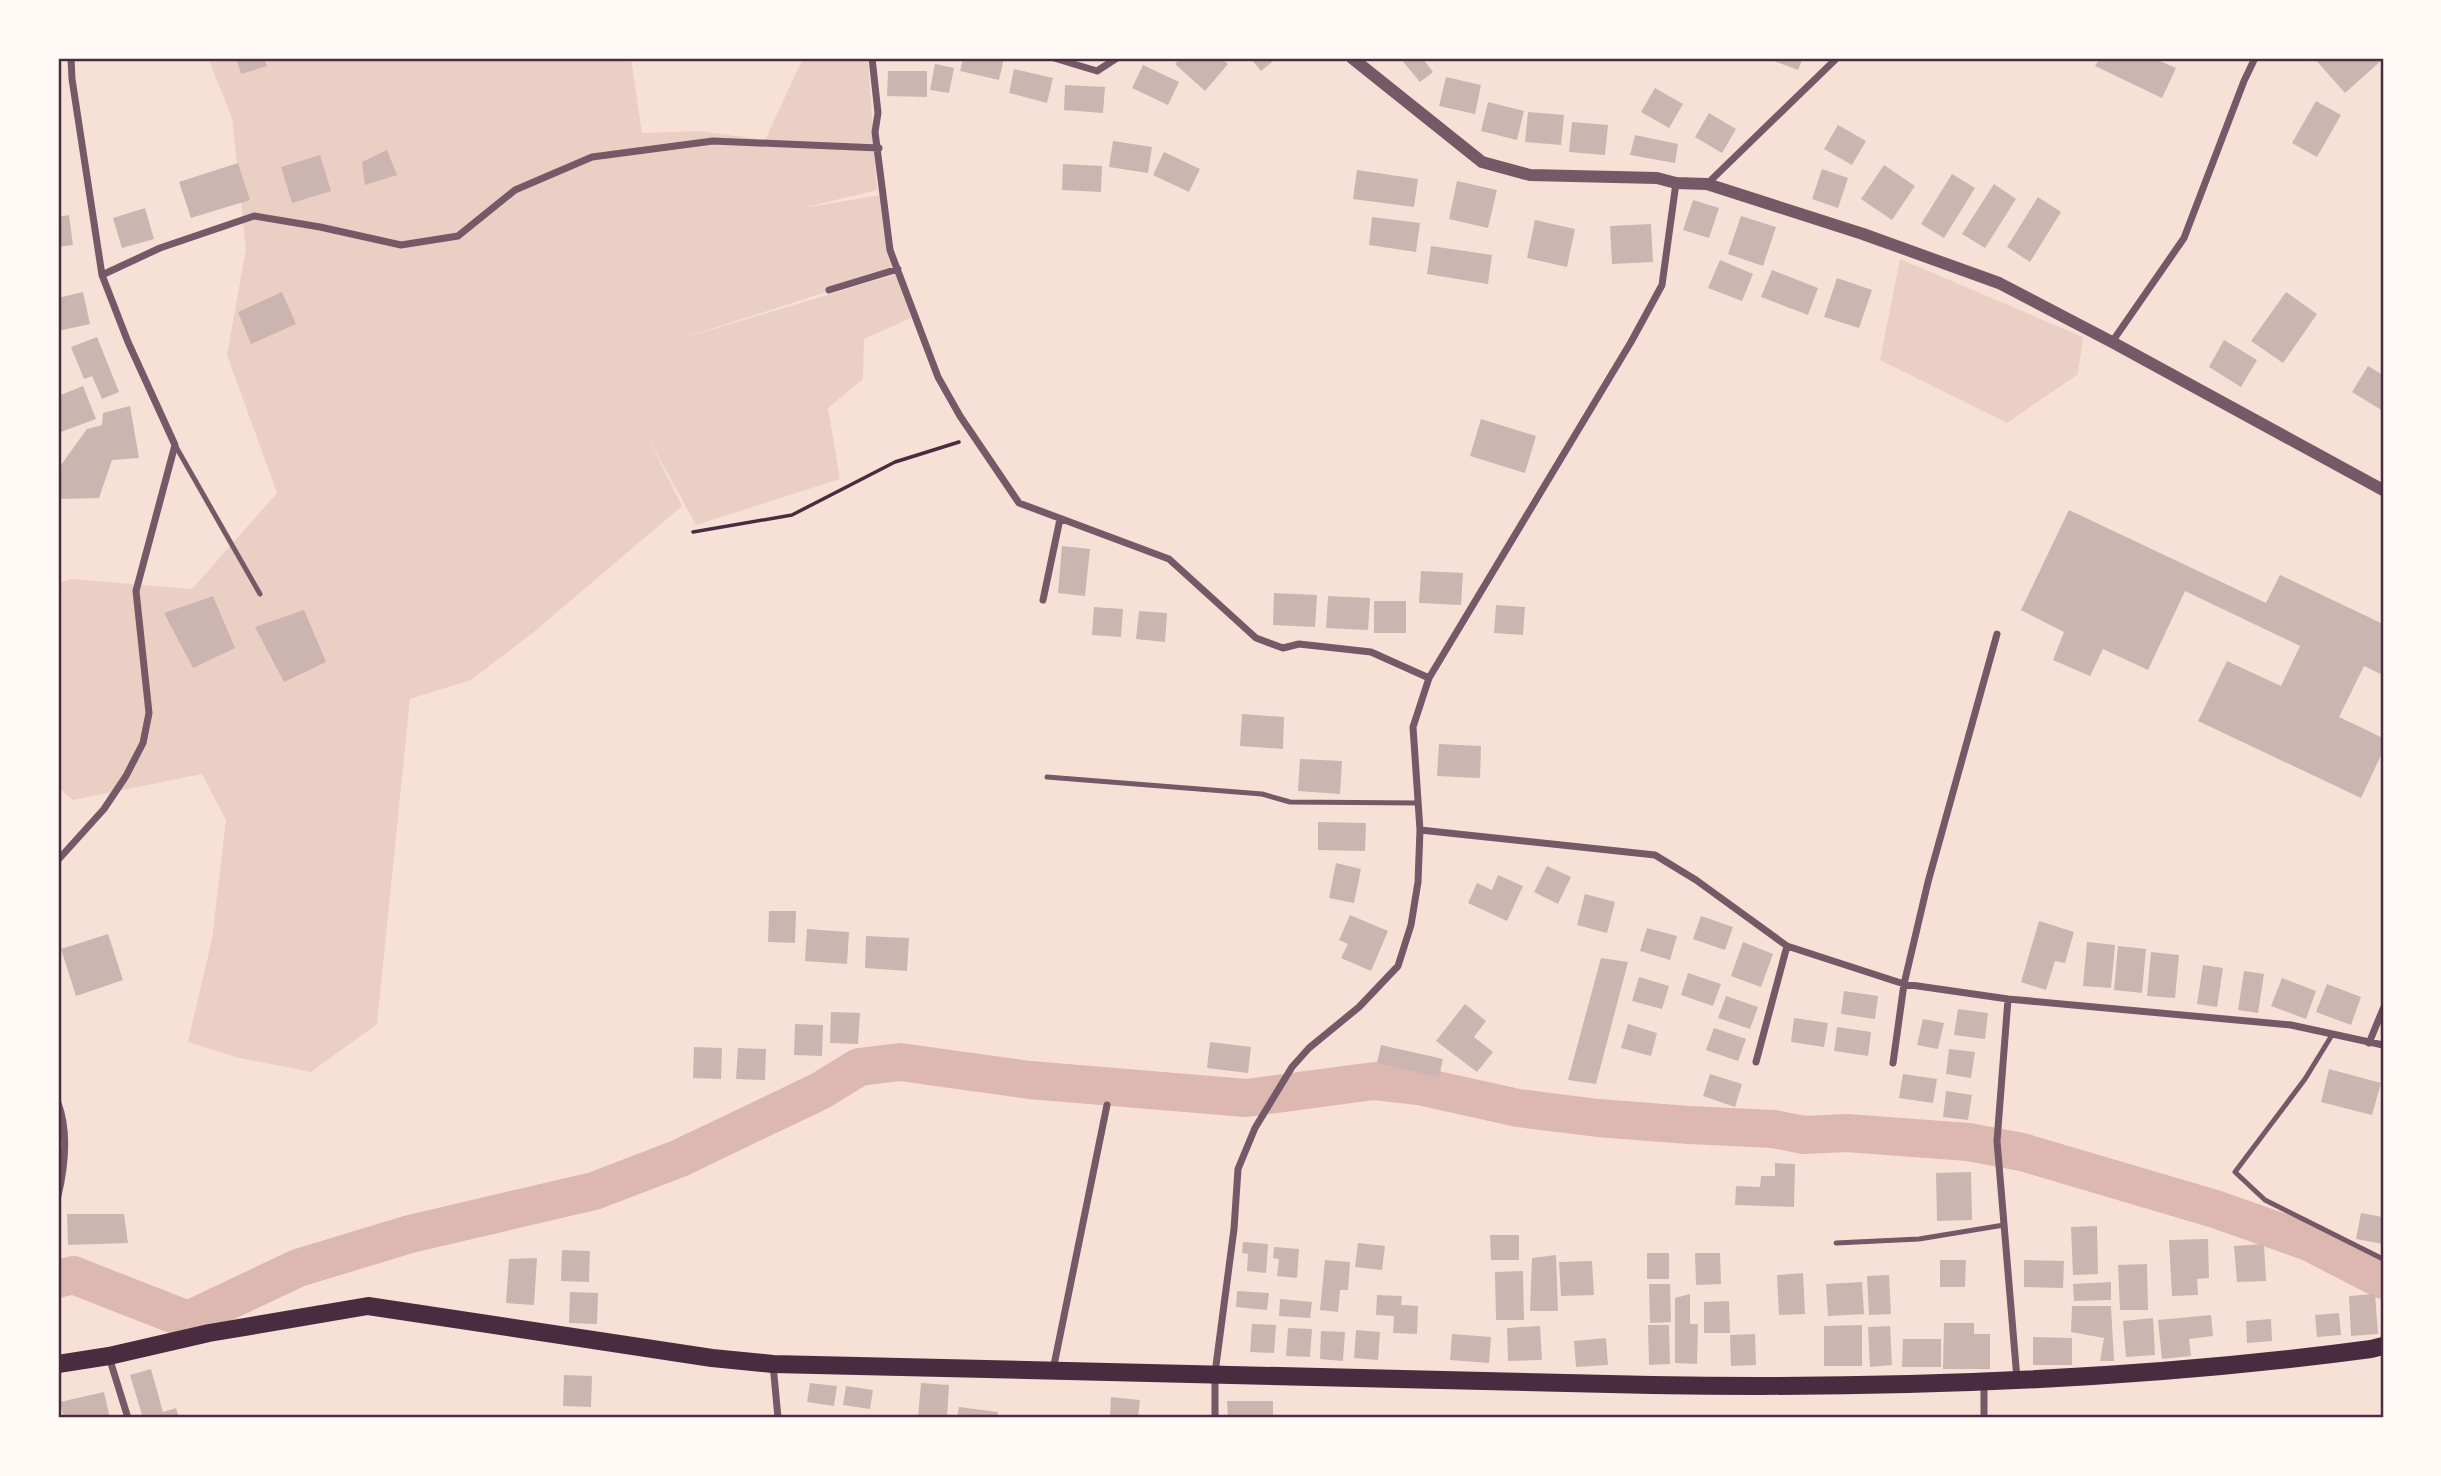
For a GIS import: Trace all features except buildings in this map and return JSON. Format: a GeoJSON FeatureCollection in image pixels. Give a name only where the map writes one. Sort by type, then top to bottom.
{"type":"FeatureCollection","features":[{"type":"Feature","properties":{"kind":"main road"},"geometry":{"type":"LineString","coordinates":[[58,1364],[109,1356],[209,1333],[368,1306],[712,1359],[773,1364],[1775,1387],[1984,1384],[2284,1361],[2383,1346]]}},
{"type":"Feature","properties":{"kind":"street"},"geometry":{"type":"LineString","coordinates":[[58,860],[104,809],[126,776],[143,743],[149,713],[135,591],[175,445],[128,342],[102,275],[71,58]]}},
{"type":"Feature","properties":{"kind":"street"},"geometry":{"type":"LineString","coordinates":[[872,58],[878,113],[875,132],[890,250],[938,377],[1019,503],[1169,559],[1256,638],[1283,649],[1299,644],[1371,652],[1429,678]]}},
{"type":"Feature","properties":{"kind":"street"},"geometry":{"type":"LineString","coordinates":[[1054,58],[1097,71],[1117,58]]}},
{"type":"Feature","properties":{"kind":"street"},"geometry":{"type":"LineString","coordinates":[[1352,58],[1482,162],[1530,175],[1657,178],[1676,183],[1707,184],[1863,233],[1999,284],[2112,342],[2383,490]]}},
{"type":"Feature","properties":{"kind":"street"},"geometry":{"type":"LineString","coordinates":[[1707,184],[1837,58]]}},
{"type":"Feature","properties":{"kind":"street"},"geometry":{"type":"LineString","coordinates":[[2112,342],[2185,238],[2226,127],[2256,58]]}},
{"type":"Feature","properties":{"kind":"street"},"geometry":{"type":"LineString","coordinates":[[102,275],[160,248],[254,216],[401,245],[458,236],[515,190],[592,157],[713,141],[879,148]]}},
{"type":"Feature","properties":{"kind":"street"},"geometry":{"type":"LineString","coordinates":[[1215,1418],[1215,1373],[1234,1228],[1238,1169],[1255,1128],[1292,1067],[1309,1048],[1359,1007],[1398,966],[1410,925],[1418,882],[1419,830],[1413,727],[1429,678],[1624,354],[1662,285],[1676,183]]}},
{"type":"Feature","properties":{"kind":"street"},"geometry":{"type":"LineString","coordinates":[[829,290],[898,269]]}},
{"type":"Feature","properties":{"kind":"street"},"geometry":{"type":"LineString","coordinates":[[1043,600],[1060,519]]}},
{"type":"Feature","properties":{"kind":"street"},"geometry":{"type":"LineString","coordinates":[[1893,1063],[1904,984],[1932,868],[1997,634]]}},
{"type":"Feature","properties":{"kind":"street"},"geometry":{"type":"LineString","coordinates":[[1419,830],[1655,855],[1696,880],[1787,946],[1904,984],[2008,999],[2291,1025],[2383,1045]]}},
{"type":"Feature","properties":{"kind":"street"},"geometry":{"type":"LineString","coordinates":[[1756,1062],[1787,946]]}},
{"type":"Feature","properties":{"kind":"street"},"geometry":{"type":"LineString","coordinates":[[2008,999],[1997,1130],[2017,1380]]}},
{"type":"Feature","properties":{"kind":"street"},"geometry":{"type":"LineString","coordinates":[[2369,1043],[2383,1009]]}},
{"type":"Feature","properties":{"kind":"street"},"geometry":{"type":"LineString","coordinates":[[58,1103],[65,1147],[58,1196]]}},
{"type":"Feature","properties":{"kind":"street"},"geometry":{"type":"LineString","coordinates":[[1053,1370],[1107,1105]]}},
{"type":"Feature","properties":{"kind":"street"},"geometry":{"type":"LineString","coordinates":[[109,1356],[128,1418]]}},
{"type":"Feature","properties":{"kind":"street"},"geometry":{"type":"LineString","coordinates":[[773,1364],[778,1418]]}},
{"type":"Feature","properties":{"kind":"street"},"geometry":{"type":"LineString","coordinates":[[1984,1384],[1984,1418]]}},
{"type":"Feature","properties":{"kind":"lane"},"geometry":{"type":"LineString","coordinates":[[175,445],[260,594]]}},
{"type":"Feature","properties":{"kind":"lane"},"geometry":{"type":"LineString","coordinates":[[1047,777],[1262,794],[1290,802],[1418,803]]}},
{"type":"Feature","properties":{"kind":"lane"},"geometry":{"type":"LineString","coordinates":[[2332,1035],[2305,1079],[2235,1172],[2265,1200],[2383,1259]]}},
{"type":"Feature","properties":{"kind":"lane"},"geometry":{"type":"LineString","coordinates":[[1836,1243],[1919,1239],[2004,1225]]}},
{"type":"Feature","properties":{"kind":"path"},"geometry":{"type":"LineString","coordinates":[[693,532],[792,514],[895,462],[975,437]]}},
{"type":"Feature","properties":{"kind":"shaded area"},"geometry":{"type":"Polygon","coordinates":[[[208,58],[631,58],[642,133],[699,131],[765,140],[803,58],[868,58],[877,190],[803,208],[881,195],[898,269],[677,340],[897,274],[911,318],[864,339],[863,379],[828,408],[840,479],[696,525],[648,438],[682,506],[535,631],[471,680],[410,699],[377,1024],[311,1072],[235,1057],[188,1042],[212,939],[226,820],[202,774],[73,800],[58,787],[58,583],[71,579],[192,589],[277,493],[227,355],[246,249],[232,118],[208,58]]]}},
{"type":"Feature","properties":{"kind":"shaded area"},"geometry":{"type":"Polygon","coordinates":[[[1900,259],[2083,337],[2078,374],[2007,423],[1880,360],[1900,259]]]}},
{"type":"Feature","properties":{"kind":"waterway"},"geometry":{"type":"LineString","coordinates":[[58,1279],[73,1275],[188,1320],[298,1268],[410,1234],[594,1191],[680,1158],[820,1091],[859,1067],[900,1062],[1030,1080],[1246,1098],[1374,1081],[1419,1086],[1518,1108],[1598,1118],[1773,1129],[1804,1135],[1847,1133],[1968,1142],[2022,1152],[2215,1209],[2309,1242],[2383,1280]]}}]}
